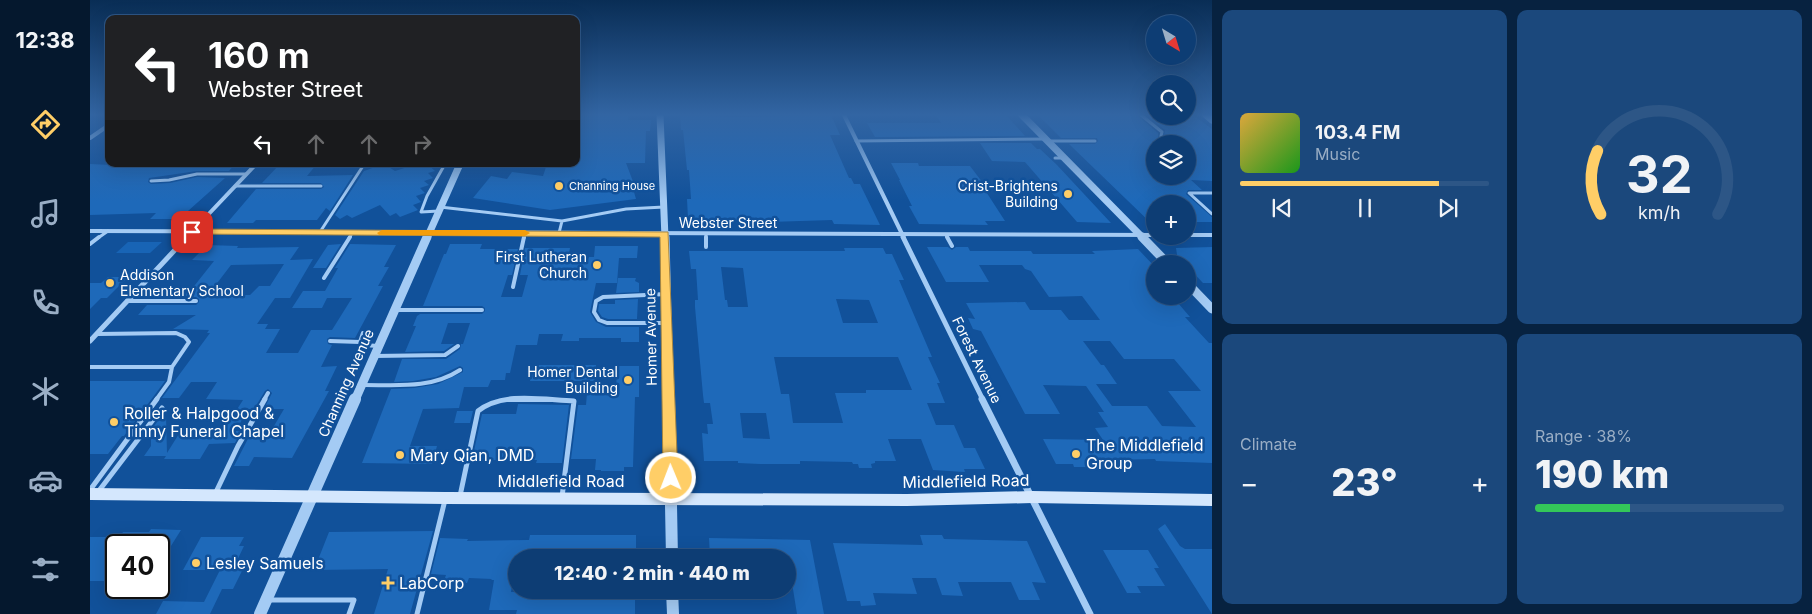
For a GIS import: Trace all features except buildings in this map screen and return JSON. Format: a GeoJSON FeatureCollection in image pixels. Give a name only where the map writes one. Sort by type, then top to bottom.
{"type":"FeatureCollection","features":[{"type":"Feature","properties":{"kind":"main road","name":"Middlefield Road"},"geometry":{"type":"LineString","coordinates":[[92,493],[445,498],[906,500],[1032,497],[1212,500]]}},
{"type":"Feature","properties":{"kind":"street","name":"Homer Avenue"},"geometry":{"type":"LineString","coordinates":[[661,144],[668,323],[672,549]]}},
{"type":"Feature","properties":{"kind":"street","name":"Forest Avenue"},"geometry":{"type":"LineString","coordinates":[[857,144],[1090,614]]}},
{"type":"Feature","properties":{"kind":"street"},"geometry":{"type":"LineString","coordinates":[[1049,144],[1159,255]]}},
{"type":"Feature","properties":{"kind":"street"},"geometry":{"type":"LineString","coordinates":[[90,341],[253,167]]}},
{"type":"Feature","properties":{"kind":"street","name":"Channing Avenue"},"geometry":{"type":"LineString","coordinates":[[260,614],[459,167]]}},
{"type":"Feature","properties":{"kind":"street","name":"Webster Street"},"geometry":{"type":"LineString","coordinates":[[90,231],[1146,235]]}},
{"type":"Feature","properties":{"kind":"street"},"geometry":{"type":"LineString","coordinates":[[1196,235],[1212,235]]}},
{"type":"Feature","properties":{"kind":"street"},"geometry":{"type":"LineString","coordinates":[[1196,292],[1212,309]]}},
{"type":"Feature","properties":{"kind":"street"},"geometry":{"type":"LineString","coordinates":[[672,599],[673,614]]}},
{"type":"Feature","properties":{"kind":"lane"},"geometry":{"type":"LineString","coordinates":[[1055,158],[1063,158]]}},
{"type":"Feature","properties":{"kind":"lane"},"geometry":{"type":"LineString","coordinates":[[320,232],[362,167]]}},
{"type":"Feature","properties":{"kind":"lane"},"geometry":{"type":"LineString","coordinates":[[443,167],[427,196],[421,212],[440,209],[562,221],[626,209],[664,207]]}},
{"type":"Feature","properties":{"kind":"lane"},"geometry":{"type":"LineString","coordinates":[[151,181],[169,180],[197,174],[246,174]]}},
{"type":"Feature","properties":{"kind":"lane"},"geometry":{"type":"LineString","coordinates":[[234,186],[322,186]]}},
{"type":"Feature","properties":{"kind":"lane"},"geometry":{"type":"LineString","coordinates":[[1212,194],[1189,193],[1212,214]]}},
{"type":"Feature","properties":{"kind":"lane"},"geometry":{"type":"LineString","coordinates":[[559,234],[562,221]]}},
{"type":"Feature","properties":{"kind":"lane"},"geometry":{"type":"LineString","coordinates":[[90,244],[108,231]]}},
{"type":"Feature","properties":{"kind":"lane"},"geometry":{"type":"LineString","coordinates":[[324,278],[353,232]]}},
{"type":"Feature","properties":{"kind":"lane"},"geometry":{"type":"LineString","coordinates":[[513,288],[525,233]]}},
{"type":"Feature","properties":{"kind":"lane"},"geometry":{"type":"LineString","coordinates":[[706,234],[706,247]]}},
{"type":"Feature","properties":{"kind":"lane"},"geometry":{"type":"LineString","coordinates":[[946,235],[952,246]]}},
{"type":"Feature","properties":{"kind":"lane"},"geometry":{"type":"LineString","coordinates":[[667,294],[603,297],[596,301],[594,312],[599,320],[606,323],[668,323]]}},
{"type":"Feature","properties":{"kind":"lane"},"geometry":{"type":"LineString","coordinates":[[127,301],[196,301]]}},
{"type":"Feature","properties":{"kind":"lane"},"geometry":{"type":"LineString","coordinates":[[394,310],[482,310]]}},
{"type":"Feature","properties":{"kind":"lane"},"geometry":{"type":"LineString","coordinates":[[92,493],[169,382],[172,367],[189,342],[185,337],[176,333],[97,334]]}},
{"type":"Feature","properties":{"kind":"lane"},"geometry":{"type":"LineString","coordinates":[[360,342],[363,333]]}},
{"type":"Feature","properties":{"kind":"lane"},"geometry":{"type":"LineString","coordinates":[[330,341],[360,342],[362,345],[379,346]]}},
{"type":"Feature","properties":{"kind":"lane"},"geometry":{"type":"LineString","coordinates":[[374,356],[445,355],[458,346]]}},
{"type":"Feature","properties":{"kind":"lane"},"geometry":{"type":"LineString","coordinates":[[90,367],[172,367]]}},
{"type":"Feature","properties":{"kind":"lane"},"geometry":{"type":"LineString","coordinates":[[362,385],[434,382],[453,376],[460,370]]}},
{"type":"Feature","properties":{"kind":"lane"},"geometry":{"type":"LineString","coordinates":[[214,496],[226,475],[238,446],[268,393]]}},
{"type":"Feature","properties":{"kind":"lane"},"geometry":{"type":"LineString","coordinates":[[459,498],[478,411],[481,407],[497,400],[574,401],[562,498]]}},
{"type":"Feature","properties":{"kind":"lane"},"geometry":{"type":"LineString","coordinates":[[92,493],[162,408]]}},
{"type":"Feature","properties":{"kind":"lane"},"geometry":{"type":"LineString","coordinates":[[417,614],[445,498]]}},
{"type":"Feature","properties":{"kind":"lane"},"geometry":{"type":"LineString","coordinates":[[266,600],[354,600],[349,614]]}},
{"type":"Feature","properties":{"kind":"shaded area"},"geometry":{"type":"Polygon","coordinates":[[[128,242],[162,242],[150,253],[116,253],[128,242]]]}},
{"type":"Feature","properties":{"kind":"slow traffic"},"geometry":{"type":"LineString","coordinates":[[382,233],[525,233]]}},
{"type":"Feature","properties":{"kind":"place","name":"Channing House"},"geometry":{"type":"Point","coordinates":[559,186]}},
{"type":"Feature","properties":{"kind":"place","name":"Crist-Brightens Building"},"geometry":{"type":"Point","coordinates":[1068,194]}},
{"type":"Feature","properties":{"kind":"place","name":"First Lutheran Church"},"geometry":{"type":"Point","coordinates":[597,265]}},
{"type":"Feature","properties":{"kind":"place","name":"Addison Elementary School"},"geometry":{"type":"Point","coordinates":[110,283]}},
{"type":"Feature","properties":{"kind":"place","name":"Homer Dental Building"},"geometry":{"type":"Point","coordinates":[628,380]}},
{"type":"Feature","properties":{"kind":"place","name":"Roller & Halpgood & Tinny Funeral Chapel"},"geometry":{"type":"Point","coordinates":[114,422]}},
{"type":"Feature","properties":{"kind":"place","name":"The Middlefield Group"},"geometry":{"type":"Point","coordinates":[1076,454]}},
{"type":"Feature","properties":{"kind":"place","name":"Mary Qian, DMD"},"geometry":{"type":"Point","coordinates":[400,455]}},
{"type":"Feature","properties":{"kind":"place","name":"Lesley Samuels"},"geometry":{"type":"Point","coordinates":[196,563]}},
{"type":"Feature","properties":{"kind":"place","name":"LabCorp"},"geometry":{"type":"Point","coordinates":[388,583]}},
{"type":"Feature","properties":{"kind":"route"},"geometry":{"type":"LineString","coordinates":[[192,232],[664,234],[671,478]]}}]}
